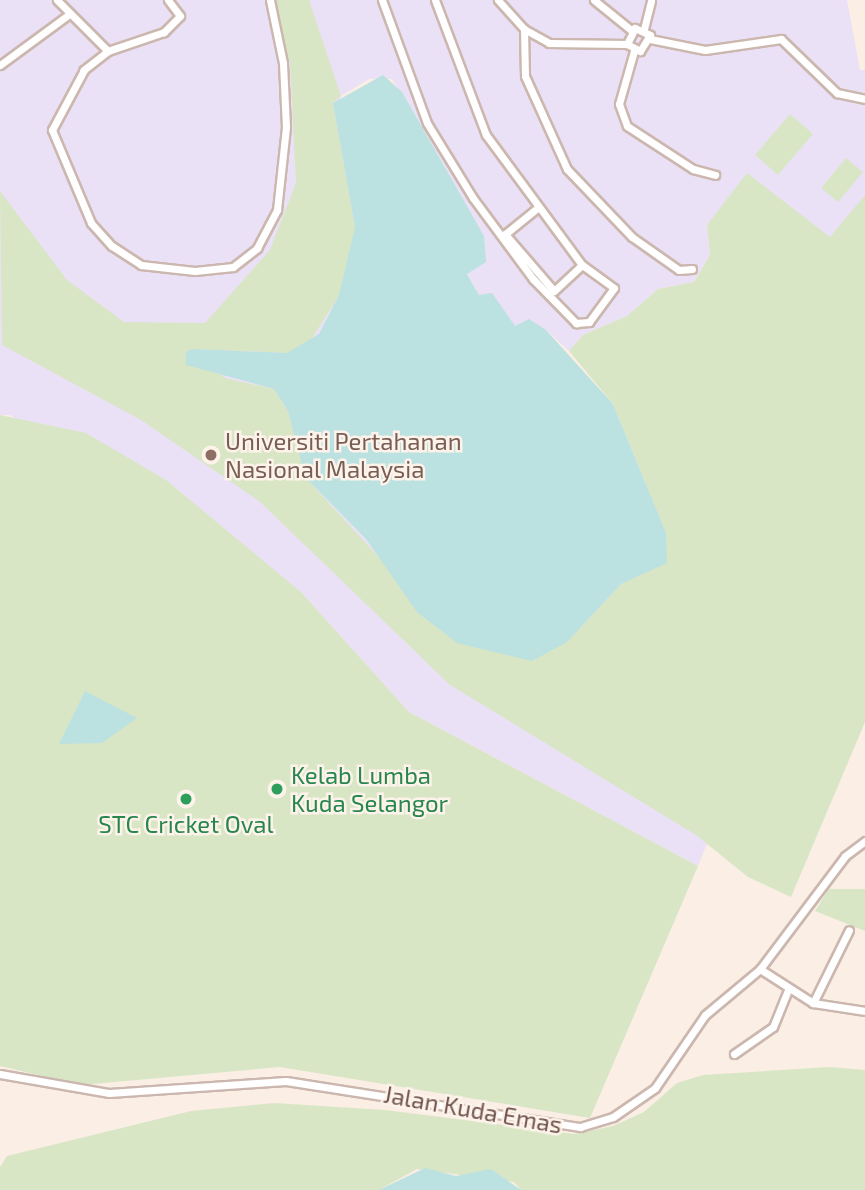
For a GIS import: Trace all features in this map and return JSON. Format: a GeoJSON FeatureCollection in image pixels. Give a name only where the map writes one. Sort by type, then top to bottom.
{"type":"FeatureCollection","features":[{"type":"Feature","properties":{"kind":"street"},"geometry":{"type":"LineString","coordinates":[[57,0],[68,15],[108,51]]}},
{"type":"Feature","properties":{"kind":"street"},"geometry":{"type":"LineString","coordinates":[[168,0],[180,16],[164,32],[108,51],[63,100],[52,130],[60,162],[91,223],[112,246],[141,265],[195,271],[233,267],[257,248],[277,211],[284,76],[270,0]]}},
{"type":"Feature","properties":{"kind":"street"},"geometry":{"type":"LineString","coordinates":[[382,0],[427,123],[473,198],[533,279],[582,325],[614,288],[582,265],[536,209],[486,135],[435,0]]}},
{"type":"Feature","properties":{"kind":"street"},"geometry":{"type":"LineString","coordinates":[[498,0],[524,29],[573,47],[627,44],[634,51]]}},
{"type":"Feature","properties":{"kind":"street"},"geometry":{"type":"LineString","coordinates":[[594,0],[631,30],[644,29]]}},
{"type":"Feature","properties":{"kind":"street"},"geometry":{"type":"LineString","coordinates":[[651,1],[644,29],[650,39],[705,50],[781,39],[837,93],[865,99]]}},
{"type":"Feature","properties":{"kind":"street"},"geometry":{"type":"LineString","coordinates":[[0,65],[68,15]]}},
{"type":"Feature","properties":{"kind":"street"},"geometry":{"type":"LineString","coordinates":[[524,29],[525,76],[568,169],[632,237],[679,270],[692,269]]}},
{"type":"Feature","properties":{"kind":"street"},"geometry":{"type":"LineString","coordinates":[[627,44],[631,30]]}},
{"type":"Feature","properties":{"kind":"street"},"geometry":{"type":"LineString","coordinates":[[634,51],[644,50],[650,39]]}},
{"type":"Feature","properties":{"kind":"street"},"geometry":{"type":"LineString","coordinates":[[634,51],[618,104],[627,126],[693,169],[715,175]]}},
{"type":"Feature","properties":{"kind":"street"},"geometry":{"type":"LineString","coordinates":[[536,209],[505,234],[554,291],[582,265]]}},
{"type":"Feature","properties":{"kind":"street","name":"Jalan Kuda Emas"},"geometry":{"type":"LineString","coordinates":[[0,1074],[108,1093],[286,1081],[400,1094],[568,1128],[613,1117],[654,1088],[705,1015],[760,969],[845,856],[865,841]]}},
{"type":"Feature","properties":{"kind":"street"},"geometry":{"type":"LineString","coordinates":[[813,1003],[849,930]]}},
{"type":"Feature","properties":{"kind":"street"},"geometry":{"type":"LineString","coordinates":[[760,969],[787,992],[813,1003],[865,1010]]}},
{"type":"Feature","properties":{"kind":"street"},"geometry":{"type":"LineString","coordinates":[[734,1054],[773,1027],[787,992]]}},
{"type":"Feature","properties":{"kind":"shaded area","name":"Universiti Pertahanan Nasional Malaysia"},"geometry":{"type":"Polygon","coordinates":[[[0,0],[847,0],[860,70],[865,70],[865,236],[830,238],[796,216],[707,225],[710,255],[694,282],[658,289],[627,316],[583,335],[569,351],[546,330],[515,326],[479,295],[467,273],[484,236],[392,79],[369,79],[341,96],[355,227],[798,620],[698,866],[409,712],[301,592],[10,415],[0,415],[0,0]]]}},
{"type":"Feature","properties":{"kind":"green space"},"geometry":{"type":"Polygon","coordinates":[[[270,0],[309,0],[341,96],[333,103],[355,227],[351,260],[339,296],[307,346],[287,353],[192,349],[225,378],[274,389],[288,411],[305,477],[386,565],[567,642],[621,584],[657,567],[666,533],[613,404],[569,351],[583,335],[627,316],[658,289],[694,282],[710,255],[707,225],[747,173],[830,237],[865,195],[865,722],[791,897],[748,877],[696,835],[450,685],[259,501],[141,420],[2,345],[0,191],[67,280],[124,322],[205,323],[270,250],[296,183],[290,62],[270,0]]]}},
{"type":"Feature","properties":{"kind":"green space"},"geometry":{"type":"Polygon","coordinates":[[[790,114],[813,134],[778,175],[755,155],[790,114]]]}},
{"type":"Feature","properties":{"kind":"green space"},"geometry":{"type":"Polygon","coordinates":[[[846,158],[863,172],[838,202],[821,188],[846,158]]]}},
{"type":"Feature","properties":{"kind":"green space","name":"Kelab Lumba Kuda Selangor"},"geometry":{"type":"Polygon","coordinates":[[[0,415],[86,433],[166,480],[301,592],[409,712],[698,866],[590,1118],[280,1067],[81,1085],[0,1066],[0,415]]]}},
{"type":"Feature","properties":{"kind":"green space"},"geometry":{"type":"Polygon","coordinates":[[[829,889],[865,889],[865,931],[815,911],[829,889]]]}},
{"type":"Feature","properties":{"kind":"green space"},"geometry":{"type":"Polygon","coordinates":[[[830,1067],[865,1070],[865,1190],[521,1190],[514,1182],[417,1169],[379,1190],[0,1190],[0,1167],[7,1156],[191,1111],[274,1103],[385,1110],[574,1134],[613,1126],[644,1112],[677,1083],[703,1075],[830,1067]]]}},
{"type":"Feature","properties":{"kind":"water"},"geometry":{"type":"Polygon","coordinates":[[[383,75],[402,92],[484,236],[486,262],[467,274],[479,295],[492,293],[515,326],[529,319],[546,330],[613,404],[666,533],[667,563],[621,584],[567,642],[532,661],[457,643],[417,612],[366,539],[305,477],[288,411],[274,389],[186,365],[186,352],[192,349],[287,353],[319,334],[339,295],[355,227],[333,103],[383,75]]]}},
{"type":"Feature","properties":{"kind":"water"},"geometry":{"type":"Polygon","coordinates":[[[85,691],[137,718],[102,743],[59,744],[85,691]]]}},
{"type":"Feature","properties":{"kind":"water"},"geometry":{"type":"Polygon","coordinates":[[[425,1168],[456,1176],[491,1169],[521,1190],[379,1190],[425,1168]]]}},
{"type":"Feature","properties":{"kind":"place","name":"Universiti Pertahanan Nasional Malaysia"},"geometry":{"type":"Point","coordinates":[211,455]}},
{"type":"Feature","properties":{"kind":"place","name":"Kelab Lumba Kuda Selangor"},"geometry":{"type":"Point","coordinates":[277,789]}},
{"type":"Feature","properties":{"kind":"place","name":"STC Cricket Oval"},"geometry":{"type":"Point","coordinates":[186,799]}}]}
